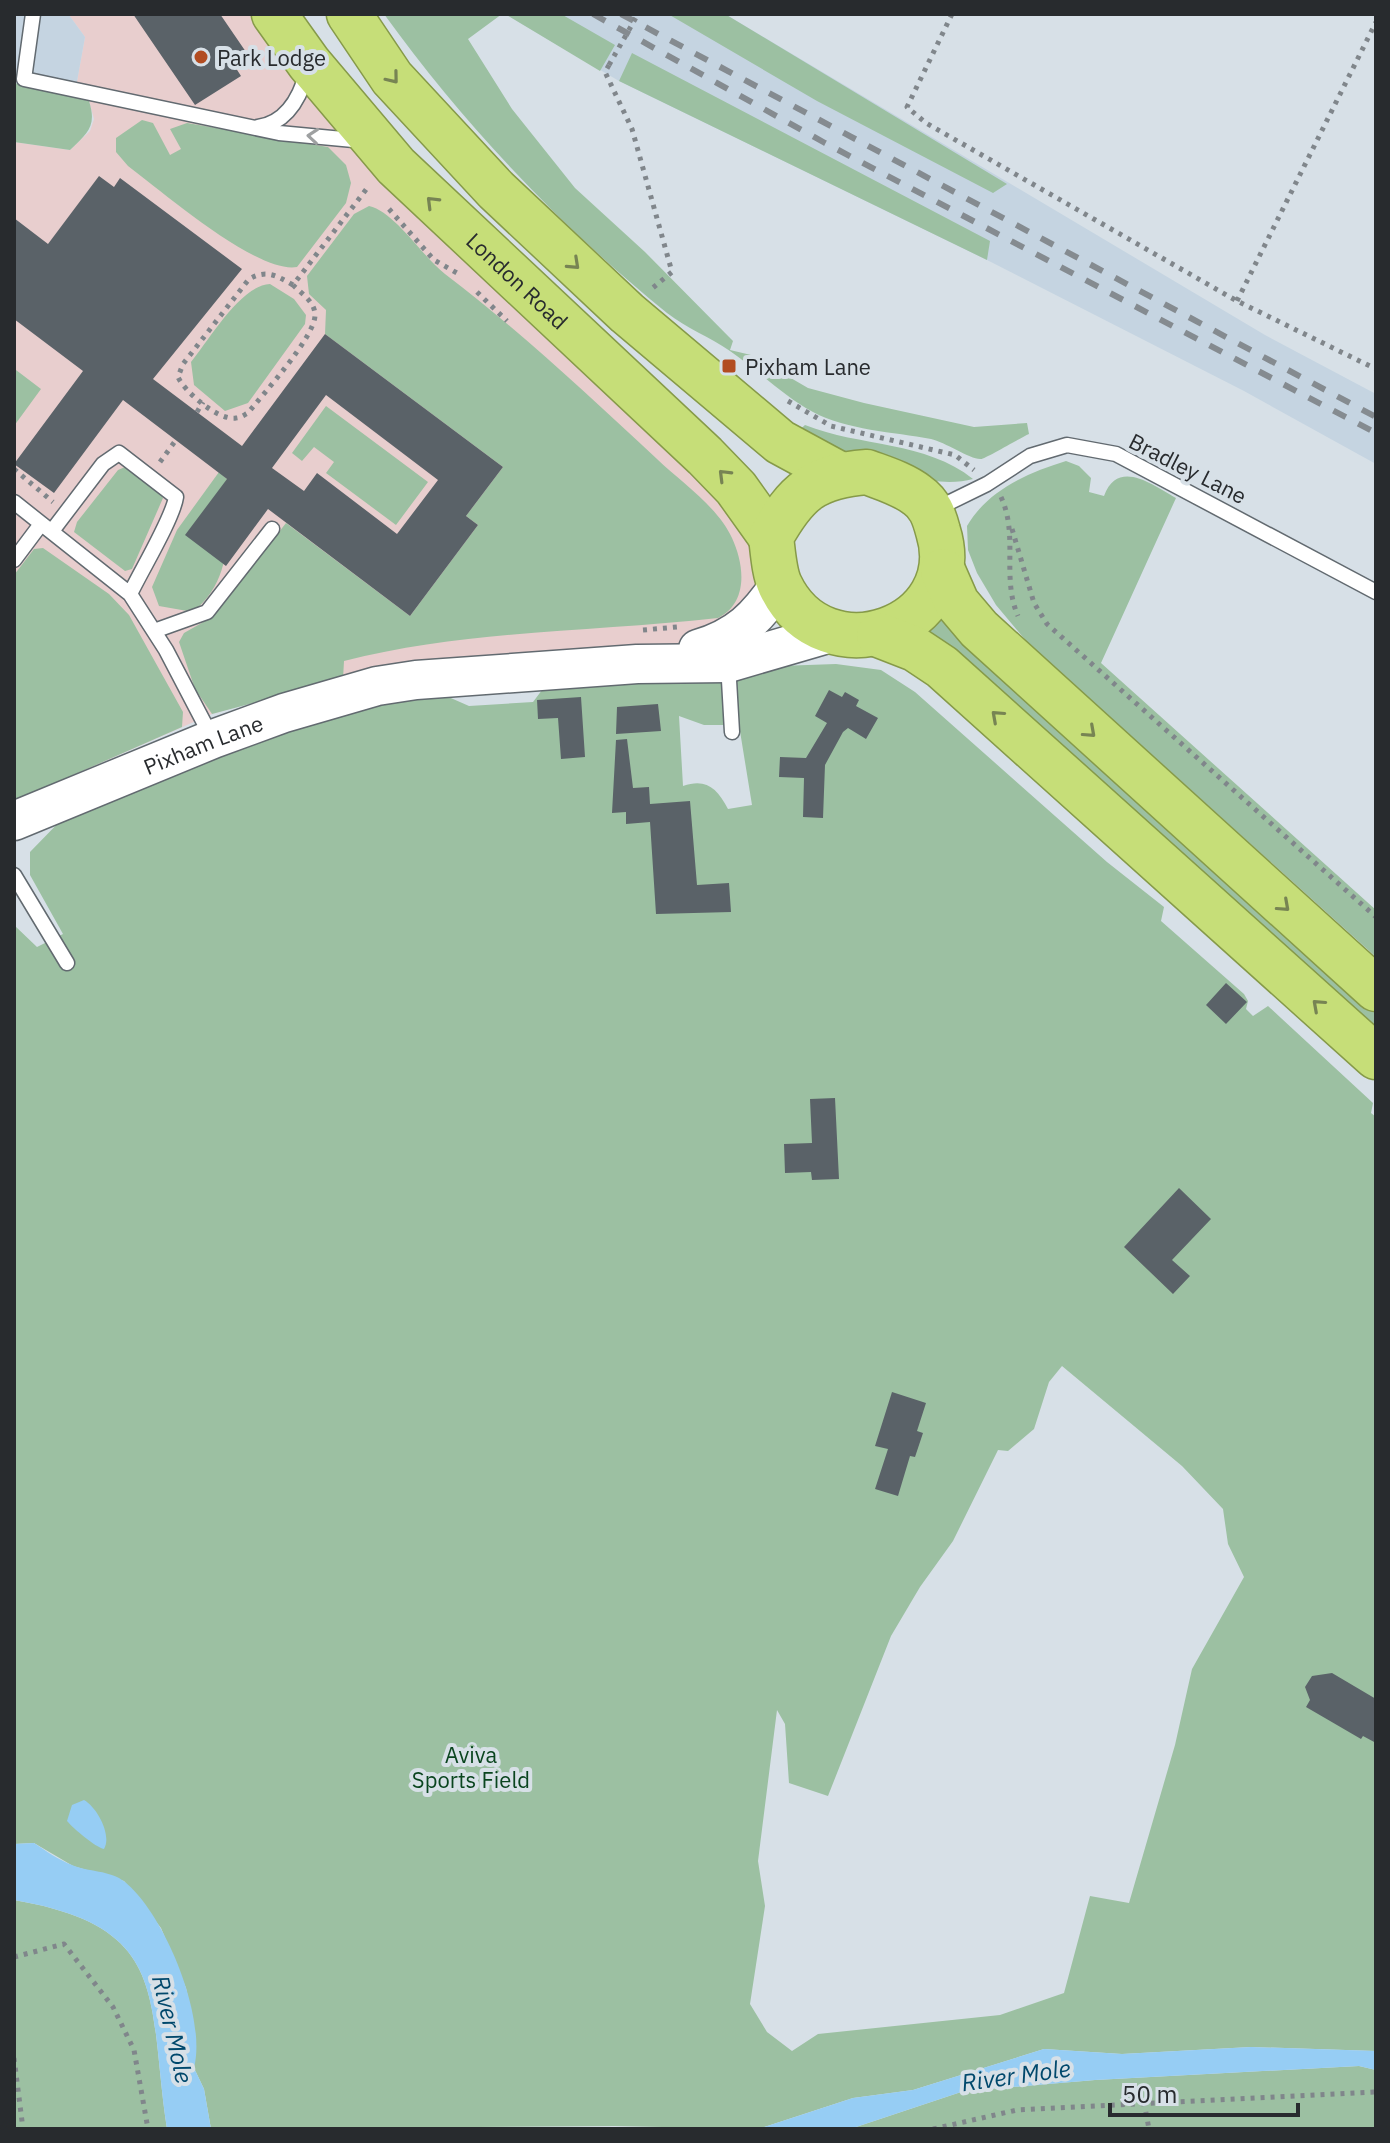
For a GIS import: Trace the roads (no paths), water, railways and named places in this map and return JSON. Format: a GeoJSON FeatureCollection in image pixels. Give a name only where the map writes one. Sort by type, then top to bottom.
{"type":"FeatureCollection","features":[{"type":"Feature","properties":{"kind":"highway","name":"London Road"},"geometry":{"type":"LineString","coordinates":[[274,14],[373,142],[454,224],[705,456],[736,488],[771,537]]}},
{"type":"Feature","properties":{"kind":"highway"},"geometry":{"type":"LineString","coordinates":[[349,14],[392,78],[496,190],[605,293],[747,417],[780,442],[839,474]]}},
{"type":"Feature","properties":{"kind":"highway"},"geometry":{"type":"LineString","coordinates":[[943,571],[927,599],[910,619],[879,635],[861,637],[834,632],[811,620],[780,584],[771,537],[787,509],[809,486],[839,474],[867,472],[917,495],[932,510],[940,537],[943,571],[957,603],[979,629],[1376,989]]}},
{"type":"Feature","properties":{"kind":"highway"},"geometry":{"type":"LineString","coordinates":[[879,635],[915,649],[942,667],[1376,1057]]}},
{"type":"Feature","properties":{"kind":"main road","name":"Pixham Lane"},"geometry":{"type":"LineString","coordinates":[[637,664],[726,640],[754,620],[780,584]]}},
{"type":"Feature","properties":{"kind":"main road","name":"Pixham Lane"},"geometry":{"type":"LineString","coordinates":[[14,821],[213,739],[284,713],[377,686],[416,680],[637,664],[675,666],[728,663],[834,632]]}},
{"type":"Feature","properties":{"kind":"lane"},"geometry":{"type":"LineString","coordinates":[[33,14],[19,78],[253,128],[373,142]]}},
{"type":"Feature","properties":{"kind":"lane"},"geometry":{"type":"LineString","coordinates":[[253,128],[271,125],[287,112],[299,97],[309,63]]}},
{"type":"Feature","properties":{"kind":"lane","name":"Bradley Lane"},"geometry":{"type":"LineString","coordinates":[[932,510],[987,484],[1030,456],[1067,445],[1116,454],[1376,592]]}},
{"type":"Feature","properties":{"kind":"lane"},"geometry":{"type":"LineString","coordinates":[[14,560],[47,528],[103,464],[119,453],[176,497],[174,511],[130,594]]}},
{"type":"Feature","properties":{"kind":"lane"},"geometry":{"type":"LineString","coordinates":[[14,502],[130,594],[154,631],[213,739]]}},
{"type":"Feature","properties":{"kind":"lane"},"geometry":{"type":"LineString","coordinates":[[154,631],[207,612],[272,529]]}},
{"type":"Feature","properties":{"kind":"lane"},"geometry":{"type":"LineString","coordinates":[[728,663],[732,732]]}},
{"type":"Feature","properties":{"kind":"lane"},"geometry":{"type":"LineString","coordinates":[[14,875],[67,963]]}},
{"type":"Feature","properties":{"kind":"water"},"geometry":{"type":"Polygon","coordinates":[[[84,1800],[102,1823],[106,1837],[104,1849],[67,1821],[72,1805],[84,1800]]]}},
{"type":"Feature","properties":{"kind":"water","name":"River Mole"},"geometry":{"type":"Polygon","coordinates":[[[34,1843],[72,1865],[119,1878],[140,1897],[154,1918],[168,1942],[188,1995],[194,2022],[194,2068],[204,2089],[211,2129],[167,2129],[151,2006],[142,1976],[127,1950],[102,1929],[65,1912],[14,1900],[14,1844],[34,1843]]]}},
{"type":"Feature","properties":{"kind":"water"},"geometry":{"type":"Polygon","coordinates":[[[1251,2047],[1376,2051],[1376,2070],[1359,2066],[1095,2080],[964,2091],[850,2129],[758,2129],[853,2098],[913,2090],[1044,2049],[1122,2054],[1251,2047]]]}},
{"type":"Feature","properties":{"kind":"railway"},"geometry":{"type":"LineString","coordinates":[[593,14],[825,143],[1376,433]]}},
{"type":"Feature","properties":{"kind":"railway"},"geometry":{"type":"LineString","coordinates":[[621,14],[1376,417]]}},
{"type":"Feature","properties":{"kind":"place","name":"Park Lodge"},"geometry":{"type":"Point","coordinates":[201,57]}},
{"type":"Feature","properties":{"kind":"place","name":"Pixham Lane"},"geometry":{"type":"Point","coordinates":[729,366]}},
{"type":"Feature","properties":{"kind":"park label","name":"Aviva Sports Field"},"geometry":{"type":"Point","coordinates":[471,1766]}}]}
